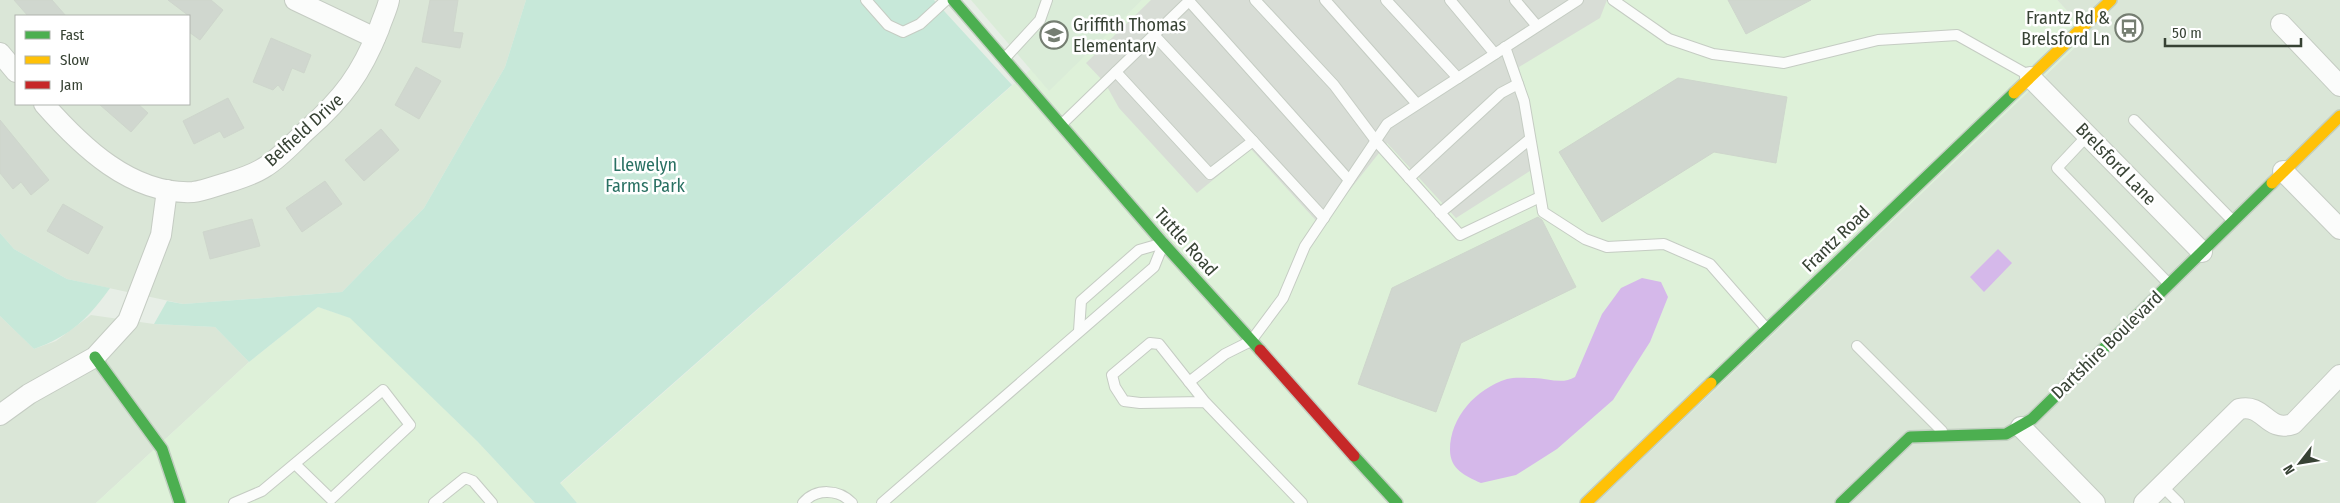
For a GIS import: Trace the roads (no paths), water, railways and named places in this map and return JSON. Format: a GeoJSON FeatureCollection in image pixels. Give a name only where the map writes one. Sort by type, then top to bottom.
{"type":"FeatureCollection","features":[{"type":"Feature","properties":{"kind":"main road","name":"Tuttle Road"},"geometry":{"type":"LineString","coordinates":[[953,0],[1163,243],[1397,503]]}},
{"type":"Feature","properties":{"kind":"main road","name":"Frantz Road"},"geometry":{"type":"LineString","coordinates":[[1586,503],[2111,0]]}},
{"type":"Feature","properties":{"kind":"main road","name":"Dartshire Boulevard"},"geometry":{"type":"LineString","coordinates":[[1851,499],[1910,438],[1998,435],[2006,434],[2021,427],[2340,116]]}},
{"type":"Feature","properties":{"kind":"main road"},"geometry":{"type":"LineString","coordinates":[[95,357],[162,448],[180,503]]}},
{"type":"Feature","properties":{"kind":"street"},"geometry":{"type":"LineString","coordinates":[[295,0],[375,38]]}},
{"type":"Feature","properties":{"kind":"street","name":"Belfield Drive"},"geometry":{"type":"LineString","coordinates":[[45,105],[66,129],[100,160],[138,180],[166,190],[194,192],[242,178],[265,167],[333,107],[348,89],[362,67],[389,0]]}},
{"type":"Feature","properties":{"kind":"street"},"geometry":{"type":"LineString","coordinates":[[2281,24],[2340,86]]}},
{"type":"Feature","properties":{"kind":"street"},"geometry":{"type":"LineString","coordinates":[[0,53],[15,71]]}},
{"type":"Feature","properties":{"kind":"street","name":"Brelsford Lane"},"geometry":{"type":"LineString","coordinates":[[2030,77],[2202,252]]}},
{"type":"Feature","properties":{"kind":"street"},"geometry":{"type":"LineString","coordinates":[[2283,171],[2340,229]]}},
{"type":"Feature","properties":{"kind":"street"},"geometry":{"type":"LineString","coordinates":[[0,415],[28,394],[95,357],[128,321],[161,235],[166,190]]}},
{"type":"Feature","properties":{"kind":"street"},"geometry":{"type":"LineString","coordinates":[[2144,503],[2239,409],[2248,407],[2257,410],[2276,426],[2293,424],[2340,375]]}},
{"type":"Feature","properties":{"kind":"street"},"geometry":{"type":"LineString","coordinates":[[2021,427],[2095,503]]}},
{"type":"Feature","properties":{"kind":"lane"},"geometry":{"type":"LineString","coordinates":[[866,0],[888,25],[903,32],[920,24],[946,0]]}},
{"type":"Feature","properties":{"kind":"lane"},"geometry":{"type":"LineString","coordinates":[[1004,58],[1040,20],[1047,0]]}},
{"type":"Feature","properties":{"kind":"lane"},"geometry":{"type":"LineString","coordinates":[[1255,0],[1334,85],[1376,141],[1460,235],[1540,197]]}},
{"type":"Feature","properties":{"kind":"lane"},"geometry":{"type":"LineString","coordinates":[[1325,0],[1417,104]]}},
{"type":"Feature","properties":{"kind":"lane"},"geometry":{"type":"LineString","coordinates":[[1386,0],[1458,78]]}},
{"type":"Feature","properties":{"kind":"lane"},"geometry":{"type":"LineString","coordinates":[[1450,0],[1495,54]]}},
{"type":"Feature","properties":{"kind":"lane"},"geometry":{"type":"LineString","coordinates":[[1515,0],[1537,26]]}},
{"type":"Feature","properties":{"kind":"lane"},"geometry":{"type":"LineString","coordinates":[[1189,382],[1225,354],[1251,341],[1283,298],[1305,246],[1387,124],[1578,0]]}},
{"type":"Feature","properties":{"kind":"lane"},"geometry":{"type":"LineString","coordinates":[[1613,0],[1669,39],[1713,54],[1784,63],[1878,40],[1957,35],[2030,77]]}},
{"type":"Feature","properties":{"kind":"lane"},"geometry":{"type":"LineString","coordinates":[[1061,125],[1189,1],[1349,180]]}},
{"type":"Feature","properties":{"kind":"lane"},"geometry":{"type":"LineString","coordinates":[[1154,35],[1324,218]]}},
{"type":"Feature","properties":{"kind":"lane"},"geometry":{"type":"LineString","coordinates":[[1505,47],[1524,101],[1543,212],[1585,238],[1607,247],[1664,244],[1710,264],[1767,329]]}},
{"type":"Feature","properties":{"kind":"lane"},"geometry":{"type":"LineString","coordinates":[[1116,72],[1210,174],[1254,141]]}},
{"type":"Feature","properties":{"kind":"lane"},"geometry":{"type":"LineString","coordinates":[[1409,178],[1501,93],[1518,84]]}},
{"type":"Feature","properties":{"kind":"lane"},"geometry":{"type":"LineString","coordinates":[[2134,120],[2233,221]]}},
{"type":"Feature","properties":{"kind":"lane"},"geometry":{"type":"LineString","coordinates":[[2088,135],[2057,168],[2169,284]]}},
{"type":"Feature","properties":{"kind":"lane"},"geometry":{"type":"LineString","coordinates":[[1440,213],[1530,138]]}},
{"type":"Feature","properties":{"kind":"lane"},"geometry":{"type":"LineString","coordinates":[[1079,331],[1081,301],[1139,250],[1163,243]]}},
{"type":"Feature","properties":{"kind":"lane"},"geometry":{"type":"LineString","coordinates":[[882,503],[1154,267],[1163,243]]}},
{"type":"Feature","properties":{"kind":"lane"},"geometry":{"type":"LineString","coordinates":[[1205,402],[1140,404],[1124,401],[1115,387],[1112,374],[1150,343],[1158,344],[1205,402],[1302,503]]}},
{"type":"Feature","properties":{"kind":"lane"},"geometry":{"type":"LineString","coordinates":[[1857,346],[1946,436]]}},
{"type":"Feature","properties":{"kind":"lane"},"geometry":{"type":"LineString","coordinates":[[234,503],[262,491],[294,464],[383,390],[410,425],[331,499],[294,464]]}},
{"type":"Feature","properties":{"kind":"lane"},"geometry":{"type":"LineString","coordinates":[[434,503],[465,478],[472,481],[492,503]]}},
{"type":"Feature","properties":{"kind":"lane"},"geometry":{"type":"LineString","coordinates":[[2162,486],[2179,503]]}},
{"type":"Feature","properties":{"kind":"lane"},"geometry":{"type":"LineString","coordinates":[[803,503],[807,499],[828,491],[845,495],[852,503]]}},
{"type":"Feature","properties":{"kind":"place","name":"Frantz Rd & Brelsford Ln"},"geometry":{"type":"Point","coordinates":[2129,28]}},
{"type":"Feature","properties":{"kind":"place","name":"Griffith Thomas Elementary"},"geometry":{"type":"Point","coordinates":[1054,35]}},
{"type":"Feature","properties":{"kind":"park label","name":"Llewelyn Farms Park"},"geometry":{"type":"Point","coordinates":[645,175]}}]}
